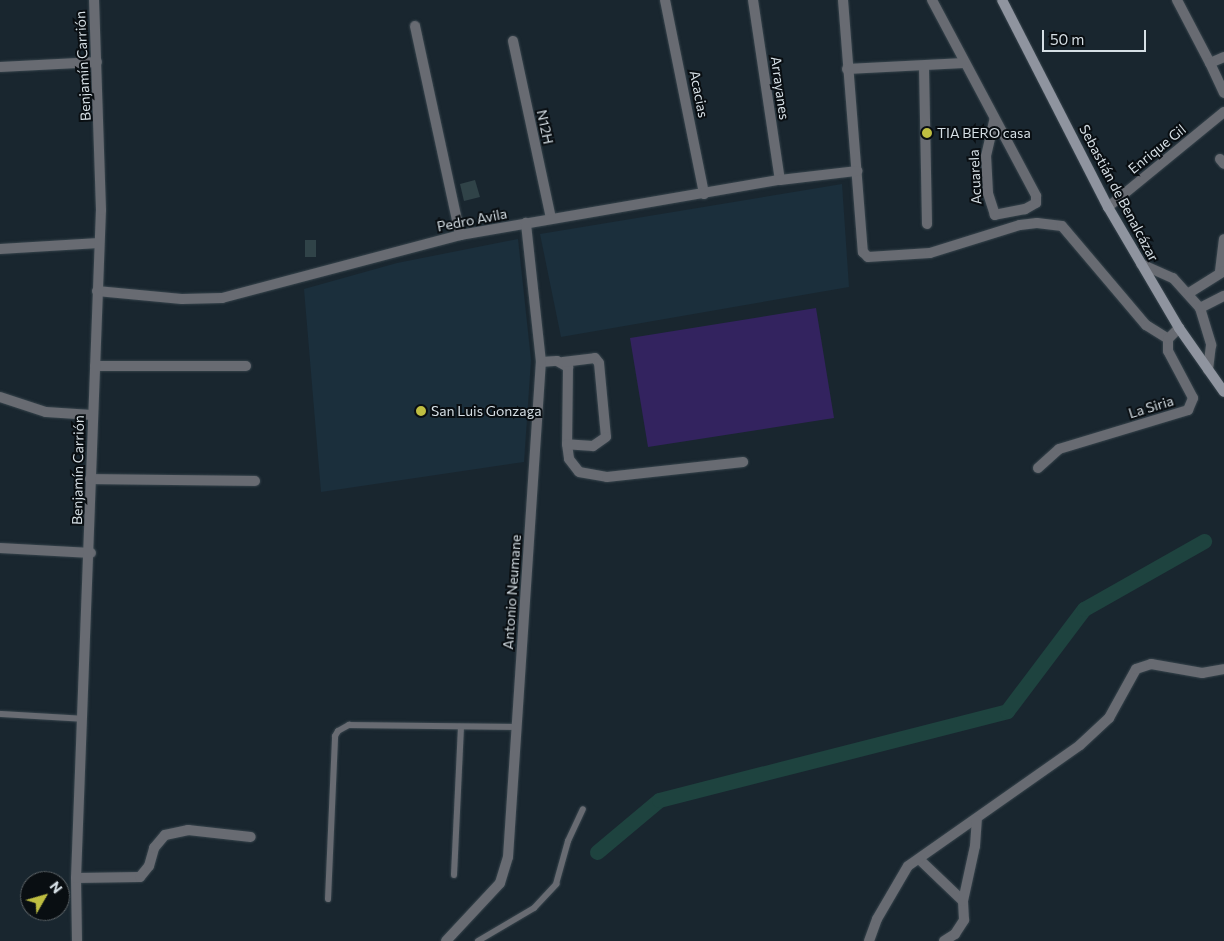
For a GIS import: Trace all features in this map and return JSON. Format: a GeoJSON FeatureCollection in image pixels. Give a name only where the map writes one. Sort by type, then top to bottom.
{"type":"FeatureCollection","features":[{"type":"Feature","properties":{"kind":"main road","name":"Sebastián de Benalcázar"},"geometry":{"type":"LineString","coordinates":[[1002,0],[1108,207],[1179,328],[1224,392]]}},
{"type":"Feature","properties":{"kind":"street","name":"Benjamín Carrión"},"geometry":{"type":"LineString","coordinates":[[77,941],[76,878],[91,554],[90,479],[99,243],[97,62],[94,0]]}},
{"type":"Feature","properties":{"kind":"street","name":"Acacias"},"geometry":{"type":"LineString","coordinates":[[665,0],[704,194]]}},
{"type":"Feature","properties":{"kind":"street","name":"Arrayanes"},"geometry":{"type":"LineString","coordinates":[[753,0],[780,180]]}},
{"type":"Feature","properties":{"kind":"street"},"geometry":{"type":"LineString","coordinates":[[843,0],[863,252],[868,257],[930,252],[1020,225],[1038,223],[1062,226],[1146,325],[1168,339],[1179,328]]}},
{"type":"Feature","properties":{"kind":"street","name":"Acuarela"},"geometry":{"type":"LineString","coordinates":[[932,0],[1036,200],[1025,209],[995,215],[988,193],[986,156],[994,120]]}},
{"type":"Feature","properties":{"kind":"street"},"geometry":{"type":"LineString","coordinates":[[1177,0],[1224,93]]}},
{"type":"Feature","properties":{"kind":"street"},"geometry":{"type":"LineString","coordinates":[[415,26],[460,235]]}},
{"type":"Feature","properties":{"kind":"street","name":"N12H"},"geometry":{"type":"LineString","coordinates":[[512,41],[551,220]]}},
{"type":"Feature","properties":{"kind":"street"},"geometry":{"type":"LineString","coordinates":[[1210,63],[1224,56]]}},
{"type":"Feature","properties":{"kind":"street"},"geometry":{"type":"LineString","coordinates":[[0,67],[97,62]]}},
{"type":"Feature","properties":{"kind":"street"},"geometry":{"type":"LineString","coordinates":[[847,69],[924,67],[964,63]]}},
{"type":"Feature","properties":{"kind":"street"},"geometry":{"type":"LineString","coordinates":[[924,67],[927,224]]}},
{"type":"Feature","properties":{"kind":"street","name":"Enrique Gil"},"geometry":{"type":"LineString","coordinates":[[1108,207],[1224,112]]}},
{"type":"Feature","properties":{"kind":"street","name":"Pedro Avila"},"geometry":{"type":"LineString","coordinates":[[97,291],[182,299],[222,298],[460,235],[780,180],[857,171]]}},
{"type":"Feature","properties":{"kind":"street","name":"Antonio Neumane"},"geometry":{"type":"LineString","coordinates":[[446,941],[500,883],[506,870],[541,362],[526,223]]}},
{"type":"Feature","properties":{"kind":"street"},"geometry":{"type":"LineString","coordinates":[[1189,293],[1222,271],[1224,239]]}},
{"type":"Feature","properties":{"kind":"street"},"geometry":{"type":"LineString","coordinates":[[0,249],[99,243]]}},
{"type":"Feature","properties":{"kind":"street"},"geometry":{"type":"LineString","coordinates":[[1141,264],[1166,273],[1189,293],[1200,308],[1211,345],[1208,370]]}},
{"type":"Feature","properties":{"kind":"street"},"geometry":{"type":"LineString","coordinates":[[1200,308],[1224,296]]}},
{"type":"Feature","properties":{"kind":"street","name":"La Siria"},"geometry":{"type":"LineString","coordinates":[[1038,468],[1059,449],[1188,410],[1193,398],[1172,360],[1168,339]]}},
{"type":"Feature","properties":{"kind":"street"},"geometry":{"type":"LineString","coordinates":[[541,362],[563,362],[595,358],[599,363],[606,437],[593,446],[567,444]]}},
{"type":"Feature","properties":{"kind":"street"},"geometry":{"type":"LineString","coordinates":[[563,362],[568,367],[567,444],[569,459],[578,472],[592,476],[743,462]]}},
{"type":"Feature","properties":{"kind":"street"},"geometry":{"type":"LineString","coordinates":[[94,366],[246,366]]}},
{"type":"Feature","properties":{"kind":"street"},"geometry":{"type":"LineString","coordinates":[[0,397],[46,412],[92,415]]}},
{"type":"Feature","properties":{"kind":"street"},"geometry":{"type":"LineString","coordinates":[[90,479],[255,481]]}},
{"type":"Feature","properties":{"kind":"street"},"geometry":{"type":"LineString","coordinates":[[0,548],[91,554]]}},
{"type":"Feature","properties":{"kind":"street"},"geometry":{"type":"LineString","coordinates":[[869,941],[877,919],[908,866],[977,820],[1080,745],[1109,718],[1136,670],[1144,665],[1202,673],[1224,669]]}},
{"type":"Feature","properties":{"kind":"street"},"geometry":{"type":"LineString","coordinates":[[944,941],[955,934],[964,920],[963,901],[975,846],[977,820]]}},
{"type":"Feature","properties":{"kind":"street"},"geometry":{"type":"LineString","coordinates":[[76,878],[140,877],[150,866],[154,848],[164,835],[188,830],[252,837]]}},
{"type":"Feature","properties":{"kind":"street"},"geometry":{"type":"LineString","coordinates":[[919,859],[963,901]]}},
{"type":"Feature","properties":{"kind":"lane"},"geometry":{"type":"LineString","coordinates":[[0,714],[83,719]]}},
{"type":"Feature","properties":{"kind":"lane"},"geometry":{"type":"LineString","coordinates":[[328,899],[335,736],[338,731],[349,725],[461,728],[517,727]]}},
{"type":"Feature","properties":{"kind":"lane"},"geometry":{"type":"LineString","coordinates":[[454,875],[461,728]]}},
{"type":"Feature","properties":{"kind":"lane"},"geometry":{"type":"LineString","coordinates":[[478,941],[534,908],[556,884],[568,841],[583,809]]}},
{"type":"Feature","properties":{"kind":"shaded area"},"geometry":{"type":"Polygon","coordinates":[[[842,184],[849,287],[561,337],[540,234],[842,184]]]}},
{"type":"Feature","properties":{"kind":"shaded area","name":"San Luis Gonzaga"},"geometry":{"type":"Polygon","coordinates":[[[518,239],[531,360],[524,462],[321,492],[304,289],[397,263],[518,239]]]}},
{"type":"Feature","properties":{"kind":"shaded area"},"geometry":{"type":"Polygon","coordinates":[[[816,308],[834,418],[648,447],[630,338],[816,308]]]}},
{"type":"Feature","properties":{"kind":"building"},"geometry":{"type":"Polygon","coordinates":[[[475,180],[480,197],[464,201],[460,184],[475,180]]]}},
{"type":"Feature","properties":{"kind":"building"},"geometry":{"type":"Polygon","coordinates":[[[305,240],[316,240],[316,257],[305,257],[305,240]]]}},
{"type":"Feature","properties":{"kind":"waterway"},"geometry":{"type":"LineString","coordinates":[[597,852],[659,800],[1007,711],[1084,609],[1204,541]]}},
{"type":"Feature","properties":{"kind":"place","name":"TIA BERO casa"},"geometry":{"type":"Point","coordinates":[927,133]}},
{"type":"Feature","properties":{"kind":"place","name":"San Luis Gonzaga"},"geometry":{"type":"Point","coordinates":[421,411]}}]}
